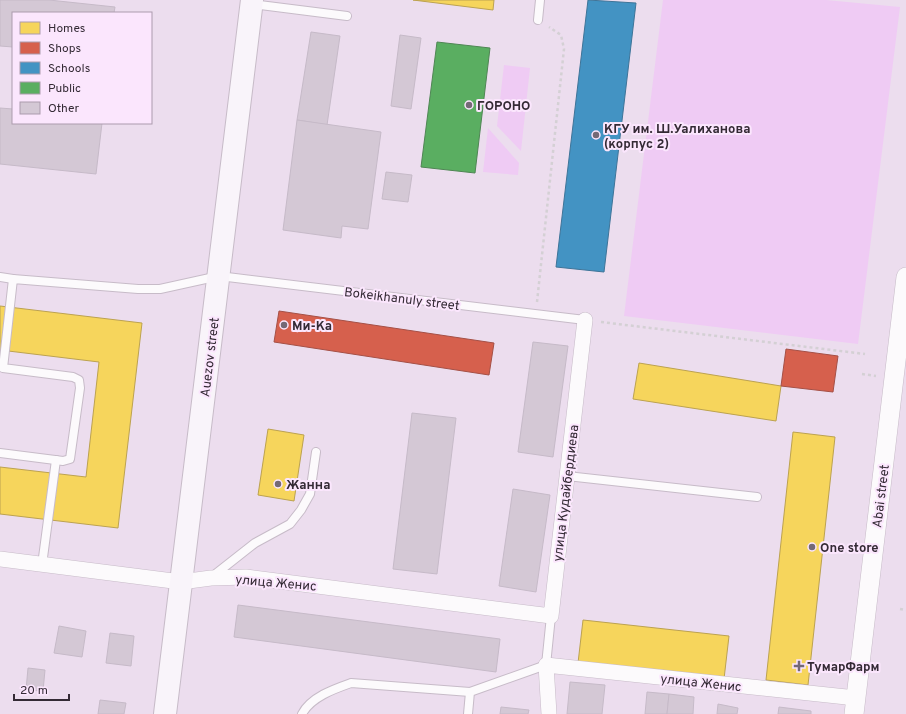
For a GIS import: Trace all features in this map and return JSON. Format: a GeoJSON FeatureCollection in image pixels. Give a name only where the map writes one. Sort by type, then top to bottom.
{"type":"FeatureCollection","features":[{"type":"Feature","properties":{"kind":"main road","name":"Auezov street"},"geometry":{"type":"LineString","coordinates":[[165,714],[252,2]]}},
{"type":"Feature","properties":{"kind":"street","name":"Abai street"},"geometry":{"type":"LineString","coordinates":[[855,706],[902,340],[906,277]]}},
{"type":"Feature","properties":{"kind":"street","name":"улица Кудайбердиева"},"geometry":{"type":"LineString","coordinates":[[551,616],[585,320]]}},
{"type":"Feature","properties":{"kind":"street","name":"улица Женис"},"geometry":{"type":"LineString","coordinates":[[0,559],[181,582],[211,578],[246,577],[551,616]]}},
{"type":"Feature","properties":{"kind":"street","name":"улица Женис"},"geometry":{"type":"LineString","coordinates":[[546,665],[855,706]]}},
{"type":"Feature","properties":{"kind":"street","name":"улица Кудайбердиева"},"geometry":{"type":"LineString","coordinates":[[546,665],[549,714]]}},
{"type":"Feature","properties":{"kind":"lane"},"geometry":{"type":"LineString","coordinates":[[538,20],[540,0]]}},
{"type":"Feature","properties":{"kind":"lane"},"geometry":{"type":"LineString","coordinates":[[252,2],[347,16]]}},
{"type":"Feature","properties":{"kind":"lane","name":"Bokeikhanuly street"},"geometry":{"type":"LineString","coordinates":[[0,277],[138,289],[160,289],[219,276],[585,320]]}},
{"type":"Feature","properties":{"kind":"lane"},"geometry":{"type":"LineString","coordinates":[[0,453],[67,460],[71,456],[80,388],[79,380],[73,377],[2,368],[13,278]]}},
{"type":"Feature","properties":{"kind":"lane"},"geometry":{"type":"LineString","coordinates":[[211,578],[255,543],[290,524],[301,510],[310,494],[316,452]]}},
{"type":"Feature","properties":{"kind":"lane"},"geometry":{"type":"LineString","coordinates":[[42,565],[56,460]]}},
{"type":"Feature","properties":{"kind":"lane"},"geometry":{"type":"LineString","coordinates":[[567,476],[757,497]]}},
{"type":"Feature","properties":{"kind":"lane","name":"улица Кудайбердиева"},"geometry":{"type":"LineString","coordinates":[[546,665],[551,616]]}},
{"type":"Feature","properties":{"kind":"lane"},"geometry":{"type":"LineString","coordinates":[[302,714],[315,700],[333,690],[351,684],[470,692],[546,665]]}},
{"type":"Feature","properties":{"kind":"lane"},"geometry":{"type":"LineString","coordinates":[[468,714],[470,692]]}},
{"type":"Feature","properties":{"kind":"path"},"geometry":{"type":"LineString","coordinates":[[536,314],[564,49],[561,35],[538,20]]}},
{"type":"Feature","properties":{"kind":"path"},"geometry":{"type":"LineString","coordinates":[[585,320],[864,354]]}},
{"type":"Feature","properties":{"kind":"path"},"geometry":{"type":"LineString","coordinates":[[862,374],[880,377]]}},
{"type":"Feature","properties":{"kind":"path"},"geometry":{"type":"LineString","coordinates":[[900,609],[906,610]]}},
{"type":"Feature","properties":{"kind":"shaded area"},"geometry":{"type":"Polygon","coordinates":[[[663,0],[826,0],[900,7],[858,344],[624,316],[663,0]]]}},
{"type":"Feature","properties":{"kind":"shaded area"},"geometry":{"type":"Polygon","coordinates":[[[504,65],[530,68],[521,151],[497,126],[504,65]]]}},
{"type":"Feature","properties":{"kind":"shaded area"},"geometry":{"type":"Polygon","coordinates":[[[488,128],[519,163],[518,175],[483,172],[488,128]]]}},
{"type":"Feature","properties":{"kind":"building: Homes"},"geometry":{"type":"Polygon","coordinates":[[[413,0],[494,0],[493,10],[413,0]]]}},
{"type":"Feature","properties":{"kind":"building: Homes"},"geometry":{"type":"Polygon","coordinates":[[[0,306],[142,323],[118,528],[0,514],[0,467],[86,477],[99,362],[0,350],[0,306]]]}},
{"type":"Feature","properties":{"kind":"building: Homes"},"geometry":{"type":"Polygon","coordinates":[[[639,363],[781,386],[776,421],[633,399],[639,363]]]}},
{"type":"Feature","properties":{"kind":"building: Homes"},"geometry":{"type":"Polygon","coordinates":[[[268,429],[304,435],[294,501],[258,495],[268,429]]]}},
{"type":"Feature","properties":{"kind":"building: Homes"},"geometry":{"type":"Polygon","coordinates":[[[793,432],[835,437],[808,685],[766,680],[793,432]]]}},
{"type":"Feature","properties":{"kind":"building: Homes"},"geometry":{"type":"Polygon","coordinates":[[[583,620],[729,636],[724,679],[578,663],[583,620]]]}},
{"type":"Feature","properties":{"kind":"building: Shops"},"geometry":{"type":"Polygon","coordinates":[[[279,311],[494,343],[489,375],[274,342],[279,311]]]}},
{"type":"Feature","properties":{"kind":"building: Shops"},"geometry":{"type":"Polygon","coordinates":[[[786,349],[838,356],[833,392],[781,386],[786,349]]]}},
{"type":"Feature","properties":{"kind":"building: Schools","name":"КГУ им. Ш.Уалиханова (корпус 2)"},"geometry":{"type":"Polygon","coordinates":[[[588,0],[636,3],[604,272],[556,267],[588,0]]]}},
{"type":"Feature","properties":{"kind":"building: Public"},"geometry":{"type":"Polygon","coordinates":[[[437,42],[490,48],[475,173],[421,167],[437,42]]]}},
{"type":"Feature","properties":{"kind":"building: Other"},"geometry":{"type":"Polygon","coordinates":[[[0,0],[49,0],[115,7],[114,12],[12,12],[12,47],[0,46],[0,0]]]}},
{"type":"Feature","properties":{"kind":"building: Other"},"geometry":{"type":"Polygon","coordinates":[[[311,32],[340,36],[327,125],[297,120],[311,32]]]}},
{"type":"Feature","properties":{"kind":"building: Other"},"geometry":{"type":"Polygon","coordinates":[[[400,35],[421,38],[411,109],[391,106],[400,35]]]}},
{"type":"Feature","properties":{"kind":"building: Other"},"geometry":{"type":"Polygon","coordinates":[[[0,108],[12,109],[12,124],[102,124],[96,174],[0,164],[0,108]]]}},
{"type":"Feature","properties":{"kind":"building: Other"},"geometry":{"type":"Polygon","coordinates":[[[297,120],[381,132],[368,229],[342,226],[341,238],[283,230],[297,120]]]}},
{"type":"Feature","properties":{"kind":"building: Other"},"geometry":{"type":"Polygon","coordinates":[[[386,172],[412,175],[408,202],[382,199],[386,172]]]}},
{"type":"Feature","properties":{"kind":"building: Other"},"geometry":{"type":"Polygon","coordinates":[[[533,342],[568,346],[553,457],[518,452],[533,342]]]}},
{"type":"Feature","properties":{"kind":"building: Other"},"geometry":{"type":"Polygon","coordinates":[[[412,413],[456,418],[437,574],[393,569],[412,413]]]}},
{"type":"Feature","properties":{"kind":"building: Other"},"geometry":{"type":"Polygon","coordinates":[[[513,489],[550,495],[536,592],[499,586],[513,489]]]}},
{"type":"Feature","properties":{"kind":"building: Other"},"geometry":{"type":"Polygon","coordinates":[[[238,605],[500,639],[496,672],[234,637],[238,605]]]}},
{"type":"Feature","properties":{"kind":"building: Other"},"geometry":{"type":"Polygon","coordinates":[[[59,626],[86,631],[82,657],[54,653],[59,626]]]}},
{"type":"Feature","properties":{"kind":"building: Other"},"geometry":{"type":"Polygon","coordinates":[[[110,633],[134,636],[131,666],[106,663],[110,633]]]}},
{"type":"Feature","properties":{"kind":"building: Other"},"geometry":{"type":"Polygon","coordinates":[[[28,668],[45,670],[43,691],[26,690],[28,668]]]}},
{"type":"Feature","properties":{"kind":"building: Other"},"geometry":{"type":"Polygon","coordinates":[[[570,682],[605,685],[602,714],[567,714],[570,682]]]}},
{"type":"Feature","properties":{"kind":"building: Other"},"geometry":{"type":"Polygon","coordinates":[[[647,692],[669,694],[667,714],[645,714],[647,692]]]}},
{"type":"Feature","properties":{"kind":"building: Other"},"geometry":{"type":"Polygon","coordinates":[[[669,694],[694,697],[693,714],[667,714],[669,694]]]}},
{"type":"Feature","properties":{"kind":"building: Other"},"geometry":{"type":"Polygon","coordinates":[[[100,700],[126,703],[124,714],[98,714],[100,700]]]}},
{"type":"Feature","properties":{"kind":"building: Other"},"geometry":{"type":"Polygon","coordinates":[[[718,704],[738,708],[737,714],[717,714],[718,704]]]}},
{"type":"Feature","properties":{"kind":"building: Other"},"geometry":{"type":"Polygon","coordinates":[[[501,707],[529,710],[528,714],[500,714],[501,707]]]}},
{"type":"Feature","properties":{"kind":"building: Other"},"geometry":{"type":"Polygon","coordinates":[[[779,707],[811,711],[811,714],[778,714],[779,707]]]}},
{"type":"Feature","properties":{"kind":"place","name":"ГОРОНО"},"geometry":{"type":"Point","coordinates":[469,105]}},
{"type":"Feature","properties":{"kind":"place","name":"КГУ им. Ш.Уалиханова (корпус 2)"},"geometry":{"type":"Point","coordinates":[596,135]}},
{"type":"Feature","properties":{"kind":"place","name":"Ми-Ка"},"geometry":{"type":"Point","coordinates":[284,325]}},
{"type":"Feature","properties":{"kind":"place","name":"Жанна"},"geometry":{"type":"Point","coordinates":[278,484]}},
{"type":"Feature","properties":{"kind":"place","name":"One store"},"geometry":{"type":"Point","coordinates":[812,547]}},
{"type":"Feature","properties":{"kind":"place","name":"ТумарФарм"},"geometry":{"type":"Point","coordinates":[799,666]}}]}
